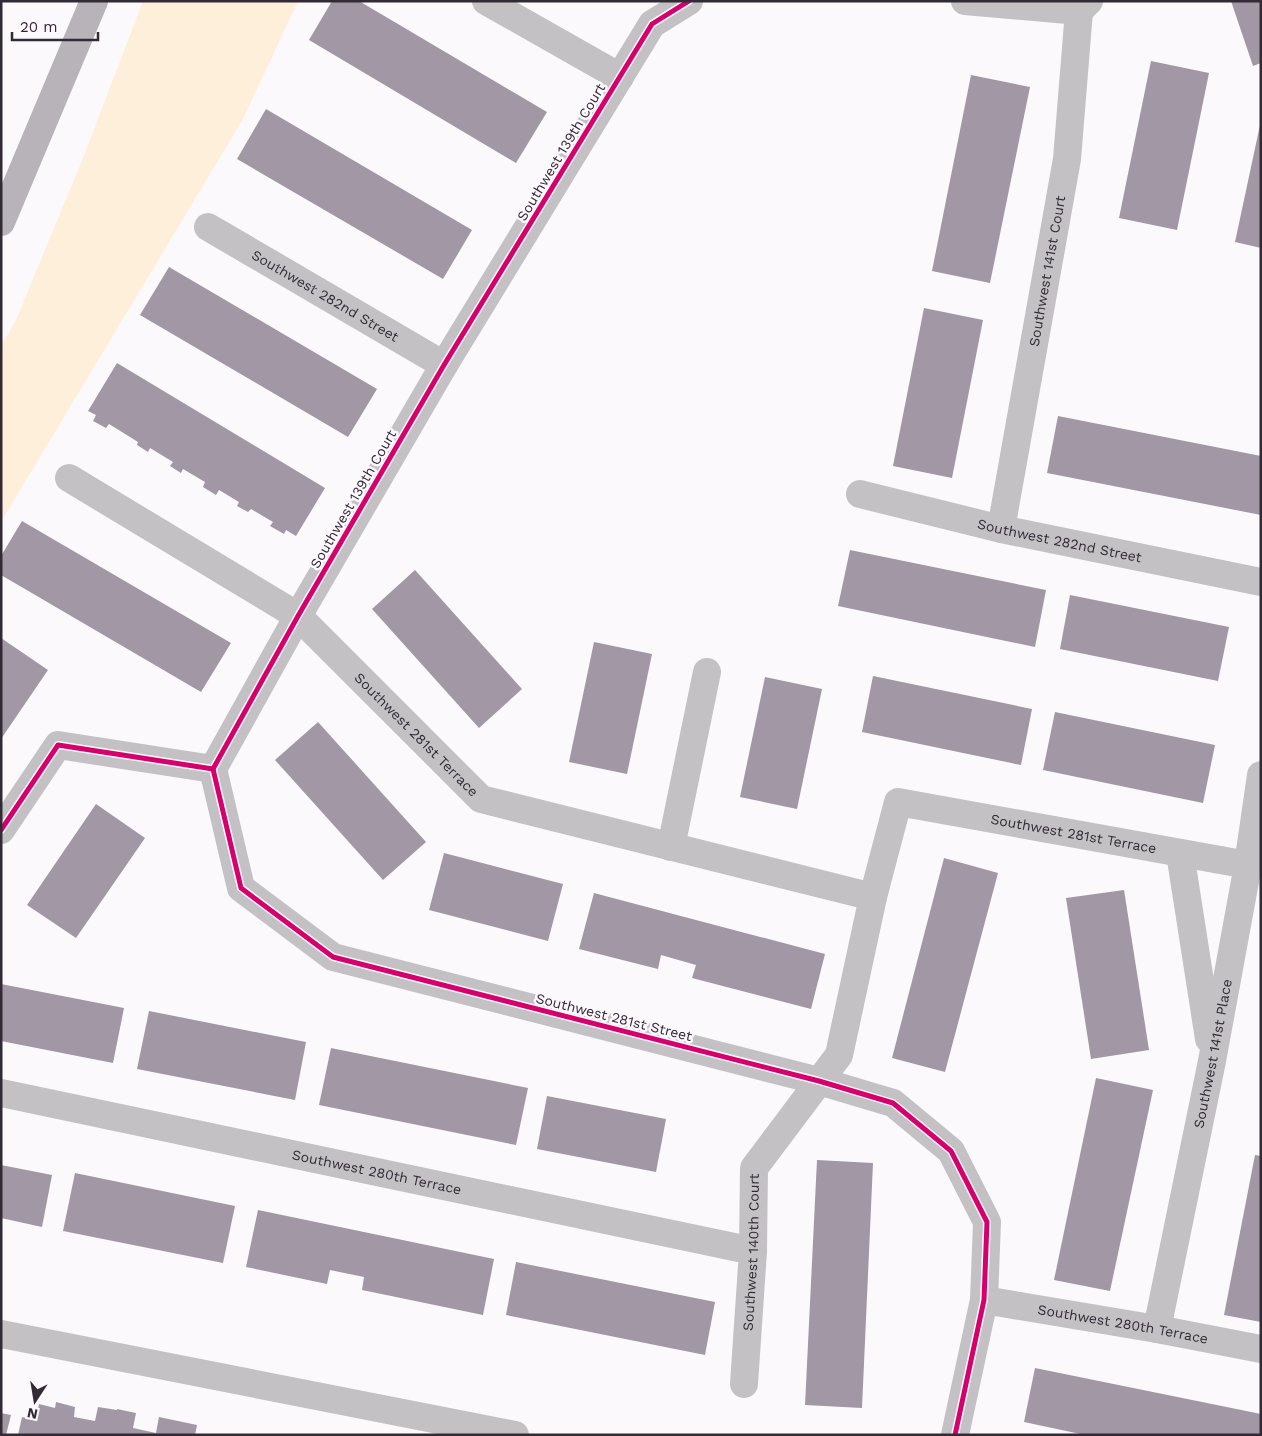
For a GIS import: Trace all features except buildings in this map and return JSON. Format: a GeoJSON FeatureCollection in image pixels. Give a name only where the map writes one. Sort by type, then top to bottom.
{"type":"FeatureCollection","features":[{"type":"Feature","properties":{"kind":"highway"},"geometry":{"type":"LineString","coordinates":[[1,222],[94,1]]}},
{"type":"Feature","properties":{"kind":"street"},"geometry":{"type":"LineString","coordinates":[[486,1],[620,77]]}},
{"type":"Feature","properties":{"kind":"street","name":"Southwest 139th Court"},"geometry":{"type":"LineString","coordinates":[[213,769],[298,616],[444,365],[652,24],[688,1]]}},
{"type":"Feature","properties":{"kind":"street"},"geometry":{"type":"LineString","coordinates":[[965,1],[1084,6]]}},
{"type":"Feature","properties":{"kind":"street","name":"Southwest 141st Court"},"geometry":{"type":"LineString","coordinates":[[1001,529],[1067,159],[1084,6]]}},
{"type":"Feature","properties":{"kind":"street","name":"Southwest 282nd Street"},"geometry":{"type":"LineString","coordinates":[[208,227],[444,365]]}},
{"type":"Feature","properties":{"kind":"street","name":"Southwest 281st Terrace"},"geometry":{"type":"LineString","coordinates":[[69,478],[298,616],[481,799],[873,897],[898,802],[1248,865]]}},
{"type":"Feature","properties":{"kind":"street","name":"Southwest 282nd Street"},"geometry":{"type":"LineString","coordinates":[[860,494],[1001,529],[1261,582]]}},
{"type":"Feature","properties":{"kind":"street"},"geometry":{"type":"LineString","coordinates":[[671,848],[707,672]]}},
{"type":"Feature","properties":{"kind":"street"},"geometry":{"type":"LineString","coordinates":[[1,830],[58,745],[213,769]]}},
{"type":"Feature","properties":{"kind":"street","name":"Southwest 281st Street"},"geometry":{"type":"LineString","coordinates":[[213,769],[241,888],[333,957],[820,1081],[893,1103],[951,1151],[987,1222],[984,1300]]}},
{"type":"Feature","properties":{"kind":"street","name":"Southwest 141st Place"},"geometry":{"type":"LineString","coordinates":[[1157,1329],[1212,1061],[1248,865],[1261,775]]}},
{"type":"Feature","properties":{"kind":"street"},"geometry":{"type":"LineString","coordinates":[[1180,853],[1212,1061]]}},
{"type":"Feature","properties":{"kind":"street"},"geometry":{"type":"LineString","coordinates":[[820,1081],[839,1055],[873,897]]}},
{"type":"Feature","properties":{"kind":"street","name":"Southwest 140th Court"},"geometry":{"type":"LineString","coordinates":[[744,1384],[753,1251],[754,1168],[820,1081]]}},
{"type":"Feature","properties":{"kind":"street","name":"Southwest 280th Terrace"},"geometry":{"type":"LineString","coordinates":[[1,1094],[753,1251]]}},
{"type":"Feature","properties":{"kind":"street"},"geometry":{"type":"LineString","coordinates":[[955,1435],[984,1300]]}},
{"type":"Feature","properties":{"kind":"street","name":"Southwest 280th Terrace"},"geometry":{"type":"LineString","coordinates":[[984,1300],[1157,1329],[1261,1349]]}},
{"type":"Feature","properties":{"kind":"street"},"geometry":{"type":"LineString","coordinates":[[1,1334],[505,1434]]}},
{"type":"Feature","properties":{"kind":"shaded area"},"geometry":{"type":"Polygon","coordinates":[[[143,1],[298,1],[243,119],[1,522],[1,346],[16,320],[85,153],[143,1]]]}},
{"type":"Feature","properties":{"kind":"cycle path"},"geometry":{"type":"LineString","coordinates":[[1,830],[58,745],[213,769],[298,616],[444,365],[652,24],[689,1]]}},
{"type":"Feature","properties":{"kind":"cycle path"},"geometry":{"type":"LineString","coordinates":[[213,769],[241,888],[333,957],[819,1081],[893,1103],[951,1151],[987,1222],[984,1300],[955,1435]]}}]}
